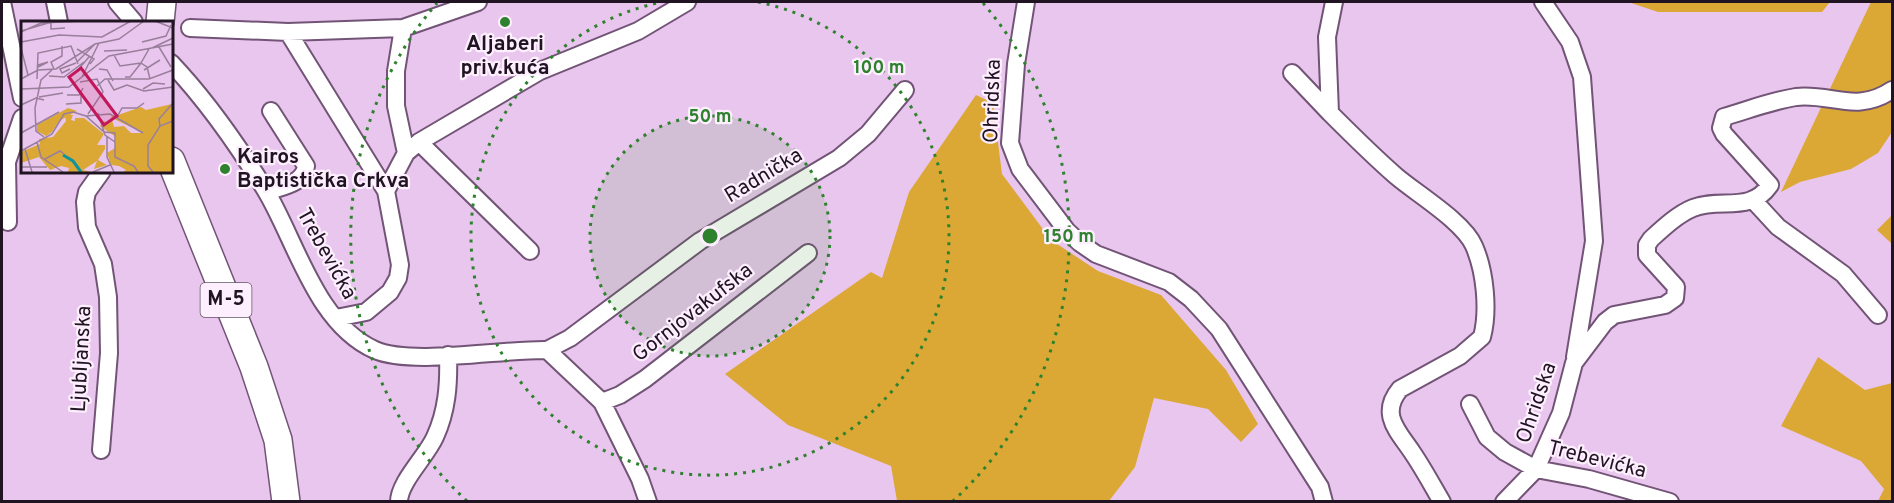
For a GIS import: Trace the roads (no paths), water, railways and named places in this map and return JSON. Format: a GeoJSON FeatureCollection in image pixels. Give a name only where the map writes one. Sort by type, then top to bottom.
{"type":"FeatureCollection","features":[{"type":"Feature","properties":{"kind":"main road"},"geometry":{"type":"LineString","coordinates":[[160,21],[162,2]]}},
{"type":"Feature","properties":{"kind":"main road","name":"M-5"},"geometry":{"type":"LineString","coordinates":[[172,163],[254,367],[278,440],[286,501]]}},
{"type":"Feature","properties":{"kind":"street"},"geometry":{"type":"LineString","coordinates":[[2,2],[21,93]]}},
{"type":"Feature","properties":{"kind":"street"},"geometry":{"type":"LineString","coordinates":[[55,2],[59,21]]}},
{"type":"Feature","properties":{"kind":"street"},"geometry":{"type":"LineString","coordinates":[[117,2],[133,21]]}},
{"type":"Feature","properties":{"kind":"street"},"geometry":{"type":"LineString","coordinates":[[420,22],[443,2]]}},
{"type":"Feature","properties":{"kind":"street"},"geometry":{"type":"LineString","coordinates":[[190,28],[288,32],[403,28],[478,2]]}},
{"type":"Feature","properties":{"kind":"street"},"geometry":{"type":"LineString","coordinates":[[386,191],[412,148],[540,71],[638,31],[687,2]]}},
{"type":"Feature","properties":{"kind":"street","name":"Ohridska"},"geometry":{"type":"LineString","coordinates":[[1026,2],[1016,64],[1010,143],[1020,169],[1067,231],[1080,243],[1096,254],[1169,282],[1191,299],[1219,329],[1320,487],[1324,501]]}},
{"type":"Feature","properties":{"kind":"street"},"geometry":{"type":"LineString","coordinates":[[1330,113],[1327,37],[1334,2]]}},
{"type":"Feature","properties":{"kind":"street"},"geometry":{"type":"LineString","coordinates":[[1543,2],[1570,42],[1582,77],[1594,241],[1574,363]]}},
{"type":"Feature","properties":{"kind":"street"},"geometry":{"type":"LineString","coordinates":[[403,28],[396,71],[396,106],[412,148],[530,251]]}},
{"type":"Feature","properties":{"kind":"street","name":"Trebevićka"},"geometry":{"type":"LineString","coordinates":[[172,64],[216,119],[267,192],[311,282],[336,318],[366,312],[390,292],[398,278],[400,265],[386,191],[288,32]]}},
{"type":"Feature","properties":{"kind":"street"},"geometry":{"type":"LineString","coordinates":[[1292,73],[1395,176],[1459,228],[1474,245],[1485,296],[1485,327],[1482,337],[1460,356],[1400,389],[1394,397],[1391,412],[1395,429],[1412,451],[1442,501]]}},
{"type":"Feature","properties":{"kind":"street","name":"Radnička"},"geometry":{"type":"LineString","coordinates":[[547,350],[570,338],[700,241],[839,158],[868,134],[904,90]]}},
{"type":"Feature","properties":{"kind":"street"},"geometry":{"type":"LineString","coordinates":[[1878,315],[1843,274],[1778,227],[1754,201],[1763,196],[1770,185],[1721,128],[1724,117],[1752,107],[1798,97],[1851,104],[1885,95],[1893,90]]}},
{"type":"Feature","properties":{"kind":"street","name":"Trebevićka"},"geometry":{"type":"LineString","coordinates":[[267,192],[301,179],[306,166],[271,111]]}},
{"type":"Feature","properties":{"kind":"street"},"geometry":{"type":"LineString","coordinates":[[8,222],[7,162],[21,121]]}},
{"type":"Feature","properties":{"kind":"street","name":"Ljubljanska"},"geometry":{"type":"LineString","coordinates":[[100,450],[109,353],[108,297],[103,264],[87,227],[85,202],[87,192],[101,172]]}},
{"type":"Feature","properties":{"kind":"street","name":"Ohridska"},"geometry":{"type":"LineString","coordinates":[[1504,501],[1536,469],[1561,413],[1574,363],[1605,321],[1614,315],[1665,305],[1675,298],[1676,287],[1647,255],[1647,245],[1651,239],[1693,208],[1754,201]]}},
{"type":"Feature","properties":{"kind":"street","name":"Gornjovakufska"},"geometry":{"type":"LineString","coordinates":[[602,402],[620,395],[645,380],[808,253]]}},
{"type":"Feature","properties":{"kind":"street"},"geometry":{"type":"LineString","coordinates":[[336,318],[375,350],[405,356],[547,350],[602,402],[640,479],[648,501]]}},
{"type":"Feature","properties":{"kind":"street"},"geometry":{"type":"LineString","coordinates":[[399,501],[400,490],[435,437],[445,411],[449,383],[448,355]]}},
{"type":"Feature","properties":{"kind":"street","name":"Trebevićka"},"geometry":{"type":"LineString","coordinates":[[1470,404],[1487,437],[1505,452],[1536,469],[1589,479],[1670,501]]}},
{"type":"Feature","properties":{"kind":"place","name":"Aljaberi priv.kuća"},"geometry":{"type":"Point","coordinates":[505,22]}},
{"type":"Feature","properties":{"kind":"place","name":"Kairos Baptistička Crkva"},"geometry":{"type":"Point","coordinates":[225,169]}}]}
